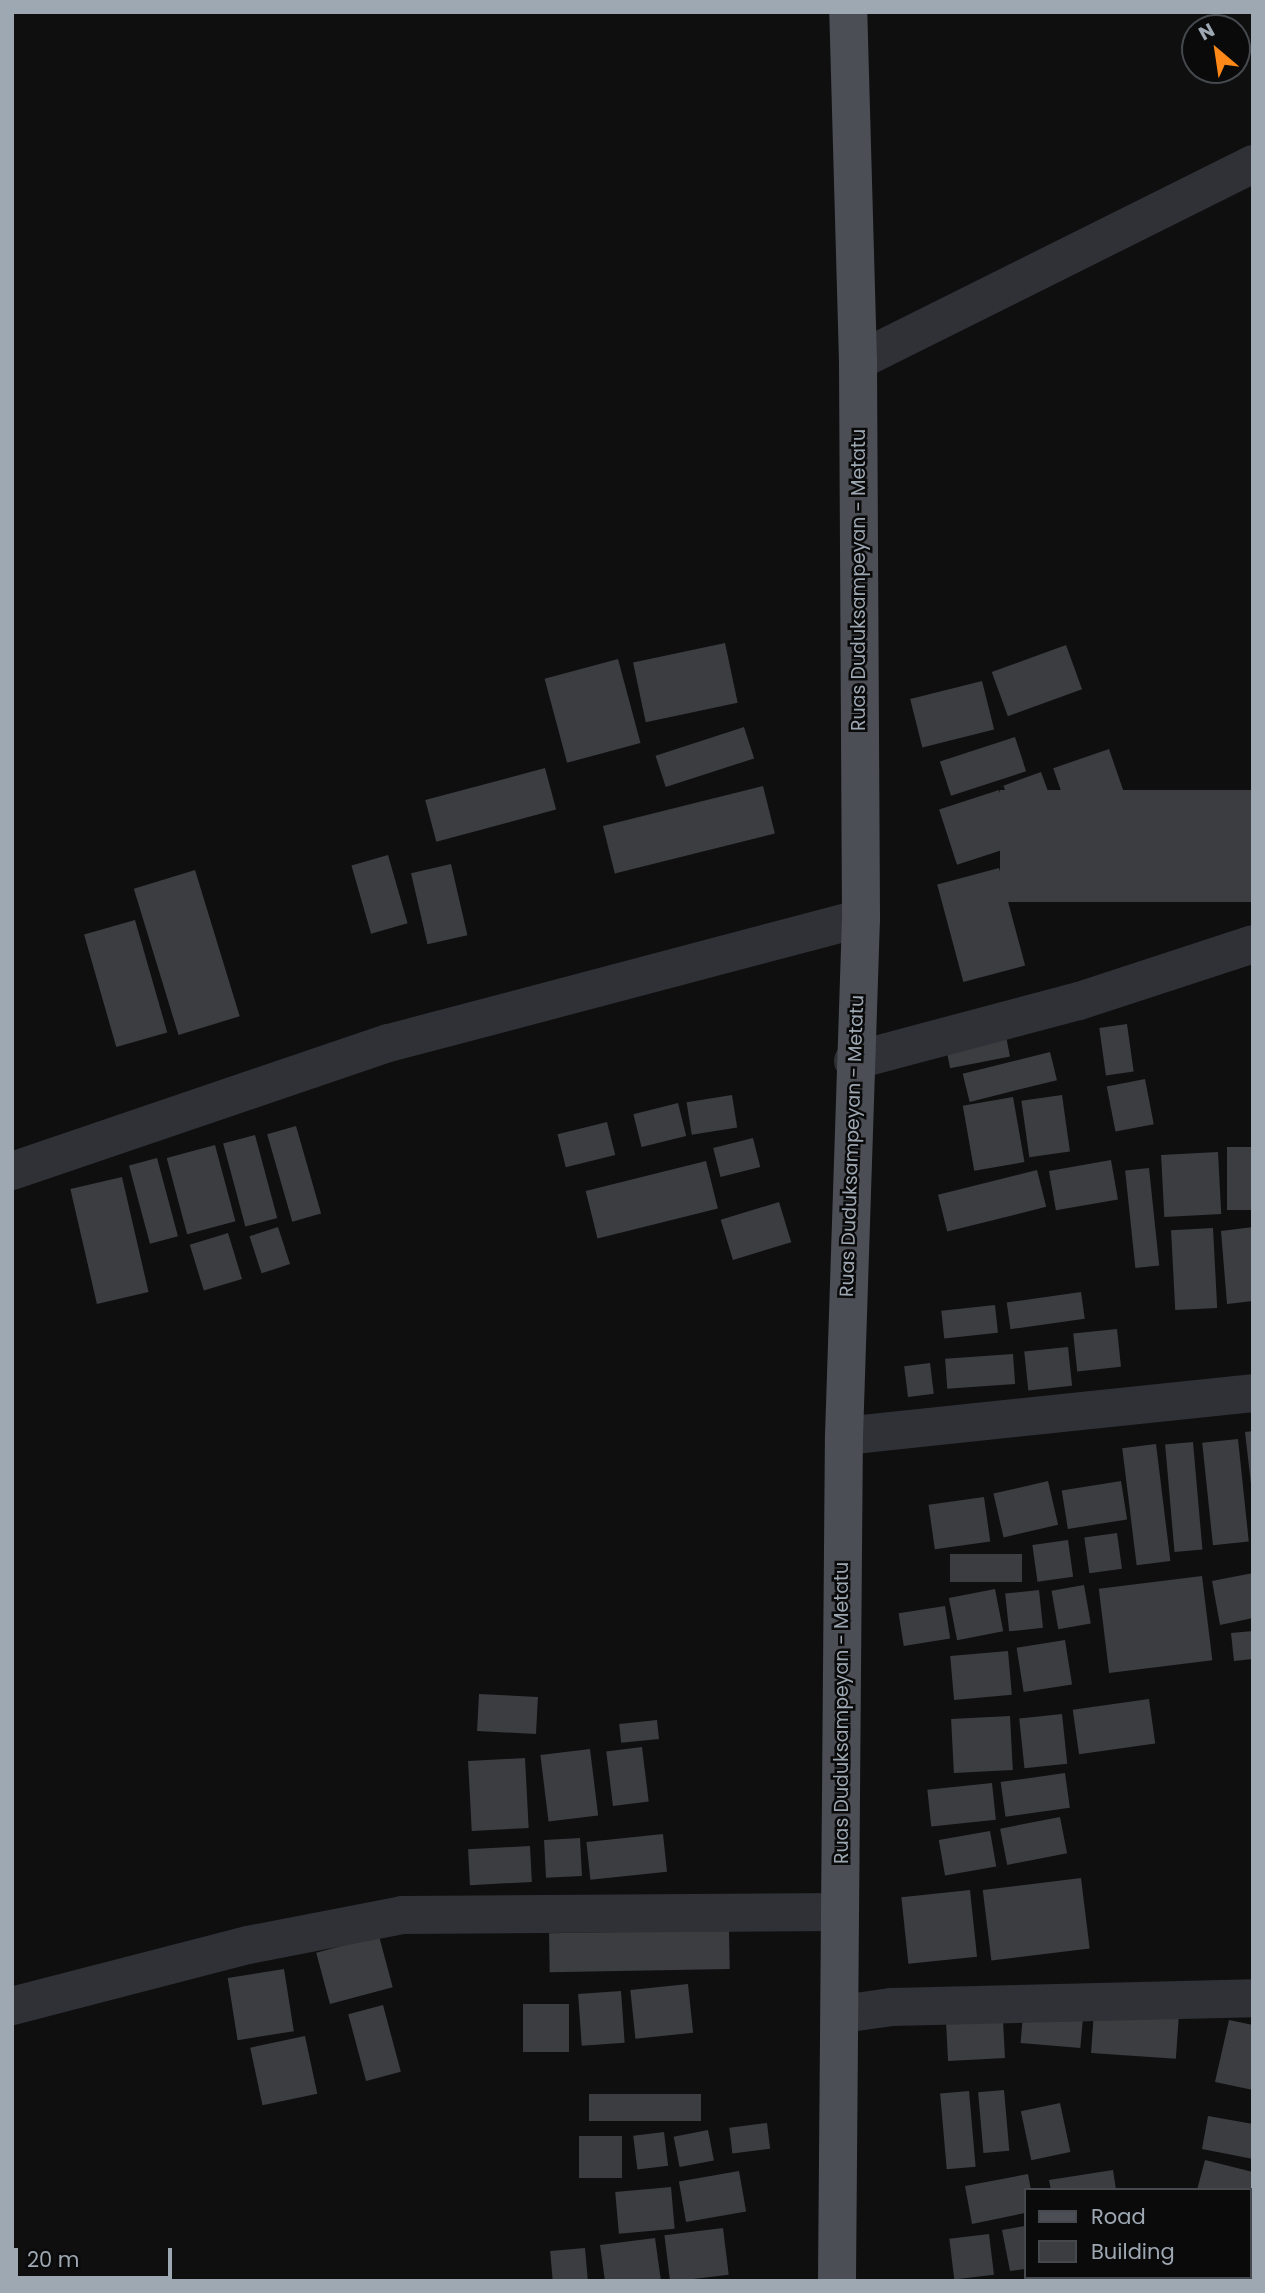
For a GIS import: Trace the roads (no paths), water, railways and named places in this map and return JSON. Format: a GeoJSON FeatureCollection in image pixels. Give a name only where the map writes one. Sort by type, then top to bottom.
{"type":"FeatureCollection","features":[{"type":"Feature","properties":{"kind":"main road","name":"Ruas Duduksampeyan - Metatu"},"geometry":{"type":"LineString","coordinates":[[837,2281],[842,2014],[840,1912],[844,1436],[853,1061],[860,918],[858,361],[848,12]]}},
{"type":"Feature","properties":{"kind":"street"},"geometry":{"type":"LineString","coordinates":[[858,361],[1253,164]]}},
{"type":"Feature","properties":{"kind":"street"},"geometry":{"type":"LineString","coordinates":[[12,1171],[389,1043],[860,918]]}},
{"type":"Feature","properties":{"kind":"street"},"geometry":{"type":"LineString","coordinates":[[853,1061],[1079,1002],[1253,944]]}},
{"type":"Feature","properties":{"kind":"street"},"geometry":{"type":"LineString","coordinates":[[844,1436],[1253,1394]]}},
{"type":"Feature","properties":{"kind":"street"},"geometry":{"type":"LineString","coordinates":[[12,2006],[248,1945],[402,1915],[840,1912]]}},
{"type":"Feature","properties":{"kind":"street"},"geometry":{"type":"LineString","coordinates":[[842,2014],[891,2007],[1253,1998]]}}]}
